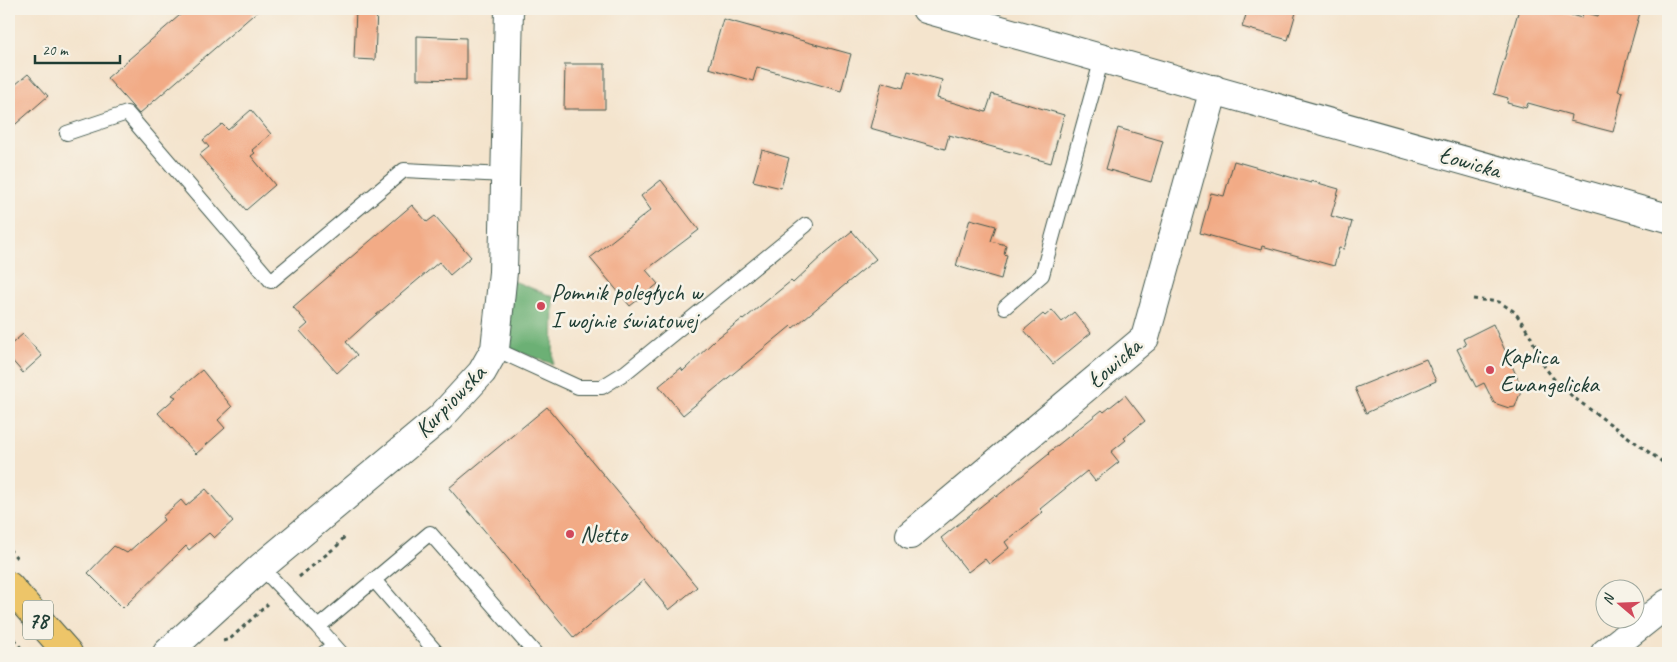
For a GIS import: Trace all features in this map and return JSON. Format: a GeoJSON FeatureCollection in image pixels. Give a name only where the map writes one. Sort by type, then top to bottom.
{"type":"FeatureCollection","features":[{"type":"Feature","properties":{"kind":"main road","name":"78"},"geometry":{"type":"LineString","coordinates":[[9,586],[68,653]]}},
{"type":"Feature","properties":{"kind":"street","name":"Kurpiowska"},"geometry":{"type":"LineString","coordinates":[[167,653],[261,568],[440,418],[482,372],[495,349],[503,272],[509,9]]}},
{"type":"Feature","properties":{"kind":"street","name":"Łowicka"},"geometry":{"type":"LineString","coordinates":[[926,9],[1668,218]]}},
{"type":"Feature","properties":{"kind":"street","name":"Łowicka"},"geometry":{"type":"LineString","coordinates":[[910,534],[1145,338],[1214,89]]}},
{"type":"Feature","properties":{"kind":"street"},"geometry":{"type":"LineString","coordinates":[[1605,653],[1668,603]]}},
{"type":"Feature","properties":{"kind":"lane"},"geometry":{"type":"LineString","coordinates":[[1005,307],[1042,275],[1102,58]]}},
{"type":"Feature","properties":{"kind":"lane"},"geometry":{"type":"LineString","coordinates":[[67,133],[127,113],[271,281],[404,170],[505,175]]}},
{"type":"Feature","properties":{"kind":"lane"},"geometry":{"type":"LineString","coordinates":[[495,349],[578,387],[602,387],[626,372],[806,225]]}},
{"type":"Feature","properties":{"kind":"lane"},"geometry":{"type":"LineString","coordinates":[[318,627],[430,533],[535,653]]}},
{"type":"Feature","properties":{"kind":"lane"},"geometry":{"type":"LineString","coordinates":[[261,568],[318,627],[333,650]]}},
{"type":"Feature","properties":{"kind":"lane"},"geometry":{"type":"LineString","coordinates":[[374,580],[437,653]]}},
{"type":"Feature","properties":{"kind":"path"},"geometry":{"type":"LineString","coordinates":[[1473,299],[1499,302],[1515,312],[1530,335],[1544,366],[1553,378],[1573,397],[1668,466]]}},
{"type":"Feature","properties":{"kind":"path"},"geometry":{"type":"LineString","coordinates":[[9,633],[25,653]]}},
{"type":"Feature","properties":{"kind":"green space"},"geometry":{"type":"Polygon","coordinates":[[[511,280],[554,297],[553,364],[507,348],[511,280]]]}},
{"type":"Feature","properties":{"kind":"building"},"geometry":{"type":"Polygon","coordinates":[[[187,9],[260,9],[139,114],[107,78],[187,9]]]}},
{"type":"Feature","properties":{"kind":"building"},"geometry":{"type":"Polygon","coordinates":[[[356,9],[377,9],[375,60],[354,59],[356,9]]]}},
{"type":"Feature","properties":{"kind":"building"},"geometry":{"type":"Polygon","coordinates":[[[1248,9],[1297,9],[1288,40],[1242,27],[1248,9]]]}},
{"type":"Feature","properties":{"kind":"building"},"geometry":{"type":"Polygon","coordinates":[[[1519,9],[1548,9],[1582,18],[1583,12],[1598,16],[1600,9],[1641,9],[1618,91],[1623,92],[1613,132],[1570,121],[1571,115],[1528,103],[1526,108],[1507,103],[1508,98],[1494,94],[1519,9]]]}},
{"type":"Feature","properties":{"kind":"building"},"geometry":{"type":"Polygon","coordinates":[[[723,19],[851,54],[841,91],[757,67],[753,81],[709,68],[723,19]]]}},
{"type":"Feature","properties":{"kind":"building"},"geometry":{"type":"Polygon","coordinates":[[[417,36],[466,38],[466,80],[417,79],[417,36]]]}},
{"type":"Feature","properties":{"kind":"building"},"geometry":{"type":"Polygon","coordinates":[[[565,64],[605,64],[605,109],[564,109],[565,64]]]}},
{"type":"Feature","properties":{"kind":"building"},"geometry":{"type":"Polygon","coordinates":[[[908,71],[942,80],[937,98],[986,112],[992,94],[1064,115],[1051,163],[949,135],[945,149],[870,128],[882,82],[903,88],[908,71]]]}},
{"type":"Feature","properties":{"kind":"building"},"geometry":{"type":"Polygon","coordinates":[[[28,74],[48,96],[9,130],[9,90],[28,74]]]}},
{"type":"Feature","properties":{"kind":"building"},"geometry":{"type":"Polygon","coordinates":[[[251,110],[271,134],[252,150],[255,153],[251,156],[275,185],[246,210],[199,155],[209,147],[203,140],[222,124],[228,130],[251,110]]]}},
{"type":"Feature","properties":{"kind":"building"},"geometry":{"type":"Polygon","coordinates":[[[1118,128],[1163,141],[1151,182],[1106,169],[1118,128]]]}},
{"type":"Feature","properties":{"kind":"building"},"geometry":{"type":"Polygon","coordinates":[[[762,150],[789,158],[781,188],[753,181],[762,150]]]}},
{"type":"Feature","properties":{"kind":"building"},"geometry":{"type":"Polygon","coordinates":[[[1234,161],[1339,189],[1331,216],[1352,222],[1344,249],[1339,248],[1334,266],[1262,246],[1261,250],[1200,233],[1211,193],[1224,196],[1234,161]]]}},
{"type":"Feature","properties":{"kind":"building"},"geometry":{"type":"Polygon","coordinates":[[[661,180],[699,230],[646,270],[658,284],[630,306],[590,258],[651,210],[641,196],[661,180]]]}},
{"type":"Feature","properties":{"kind":"building"},"geometry":{"type":"Polygon","coordinates":[[[412,205],[427,222],[435,216],[471,257],[450,275],[439,262],[369,321],[346,342],[357,355],[337,373],[300,331],[308,324],[293,307],[412,205]]]}},
{"type":"Feature","properties":{"kind":"building"},"geometry":{"type":"Polygon","coordinates":[[[970,219],[996,226],[991,241],[1006,245],[1004,254],[1007,255],[1001,279],[956,266],[970,219]]]}},
{"type":"Feature","properties":{"kind":"building"},"geometry":{"type":"Polygon","coordinates":[[[852,231],[876,259],[683,415],[659,386],[681,368],[683,371],[715,340],[791,281],[793,283],[852,231]]]}},
{"type":"Feature","properties":{"kind":"building"},"geometry":{"type":"Polygon","coordinates":[[[1052,310],[1062,322],[1074,312],[1091,333],[1053,364],[1024,330],[1043,314],[1045,316],[1052,310]]]}},
{"type":"Feature","properties":{"kind":"building","name":"Kaplica Ewangelicka"},"geometry":{"type":"Polygon","coordinates":[[[1493,324],[1522,388],[1515,407],[1509,408],[1494,403],[1484,383],[1476,387],[1457,349],[1466,345],[1463,339],[1493,324]]]}},
{"type":"Feature","properties":{"kind":"building"},"geometry":{"type":"Polygon","coordinates":[[[23,334],[42,356],[23,373],[9,357],[9,346],[23,334]]]}},
{"type":"Feature","properties":{"kind":"building"},"geometry":{"type":"Polygon","coordinates":[[[1426,359],[1436,381],[1366,413],[1355,388],[1426,359]]]}},
{"type":"Feature","properties":{"kind":"building"},"geometry":{"type":"Polygon","coordinates":[[[202,370],[232,407],[218,420],[225,428],[196,454],[158,413],[176,397],[172,395],[202,370]]]}},
{"type":"Feature","properties":{"kind":"building"},"geometry":{"type":"Polygon","coordinates":[[[1125,395],[1145,421],[1124,438],[1126,440],[1111,452],[1119,462],[1095,481],[1087,471],[1040,509],[1043,512],[1005,542],[1009,548],[989,564],[985,559],[968,572],[941,538],[995,495],[996,497],[1102,410],[1104,412],[1125,395]]]}},
{"type":"Feature","properties":{"kind":"building","name":"Netto"},"geometry":{"type":"Polygon","coordinates":[[[547,407],[697,587],[669,610],[644,580],[574,638],[449,488],[547,407]]]}},
{"type":"Feature","properties":{"kind":"building"},"geometry":{"type":"Polygon","coordinates":[[[206,489],[233,521],[214,538],[209,533],[189,550],[186,546],[123,608],[88,573],[114,546],[127,553],[164,520],[162,517],[181,500],[186,506],[206,489]]]}},
{"type":"Feature","properties":{"kind":"place","name":"Pomnik poległych w I wojnie światowej"},"geometry":{"type":"Point","coordinates":[541,306]}},
{"type":"Feature","properties":{"kind":"place","name":"Kaplica Ewangelicka"},"geometry":{"type":"Point","coordinates":[1490,370]}},
{"type":"Feature","properties":{"kind":"place","name":"Netto"},"geometry":{"type":"Point","coordinates":[570,534]}}]}
